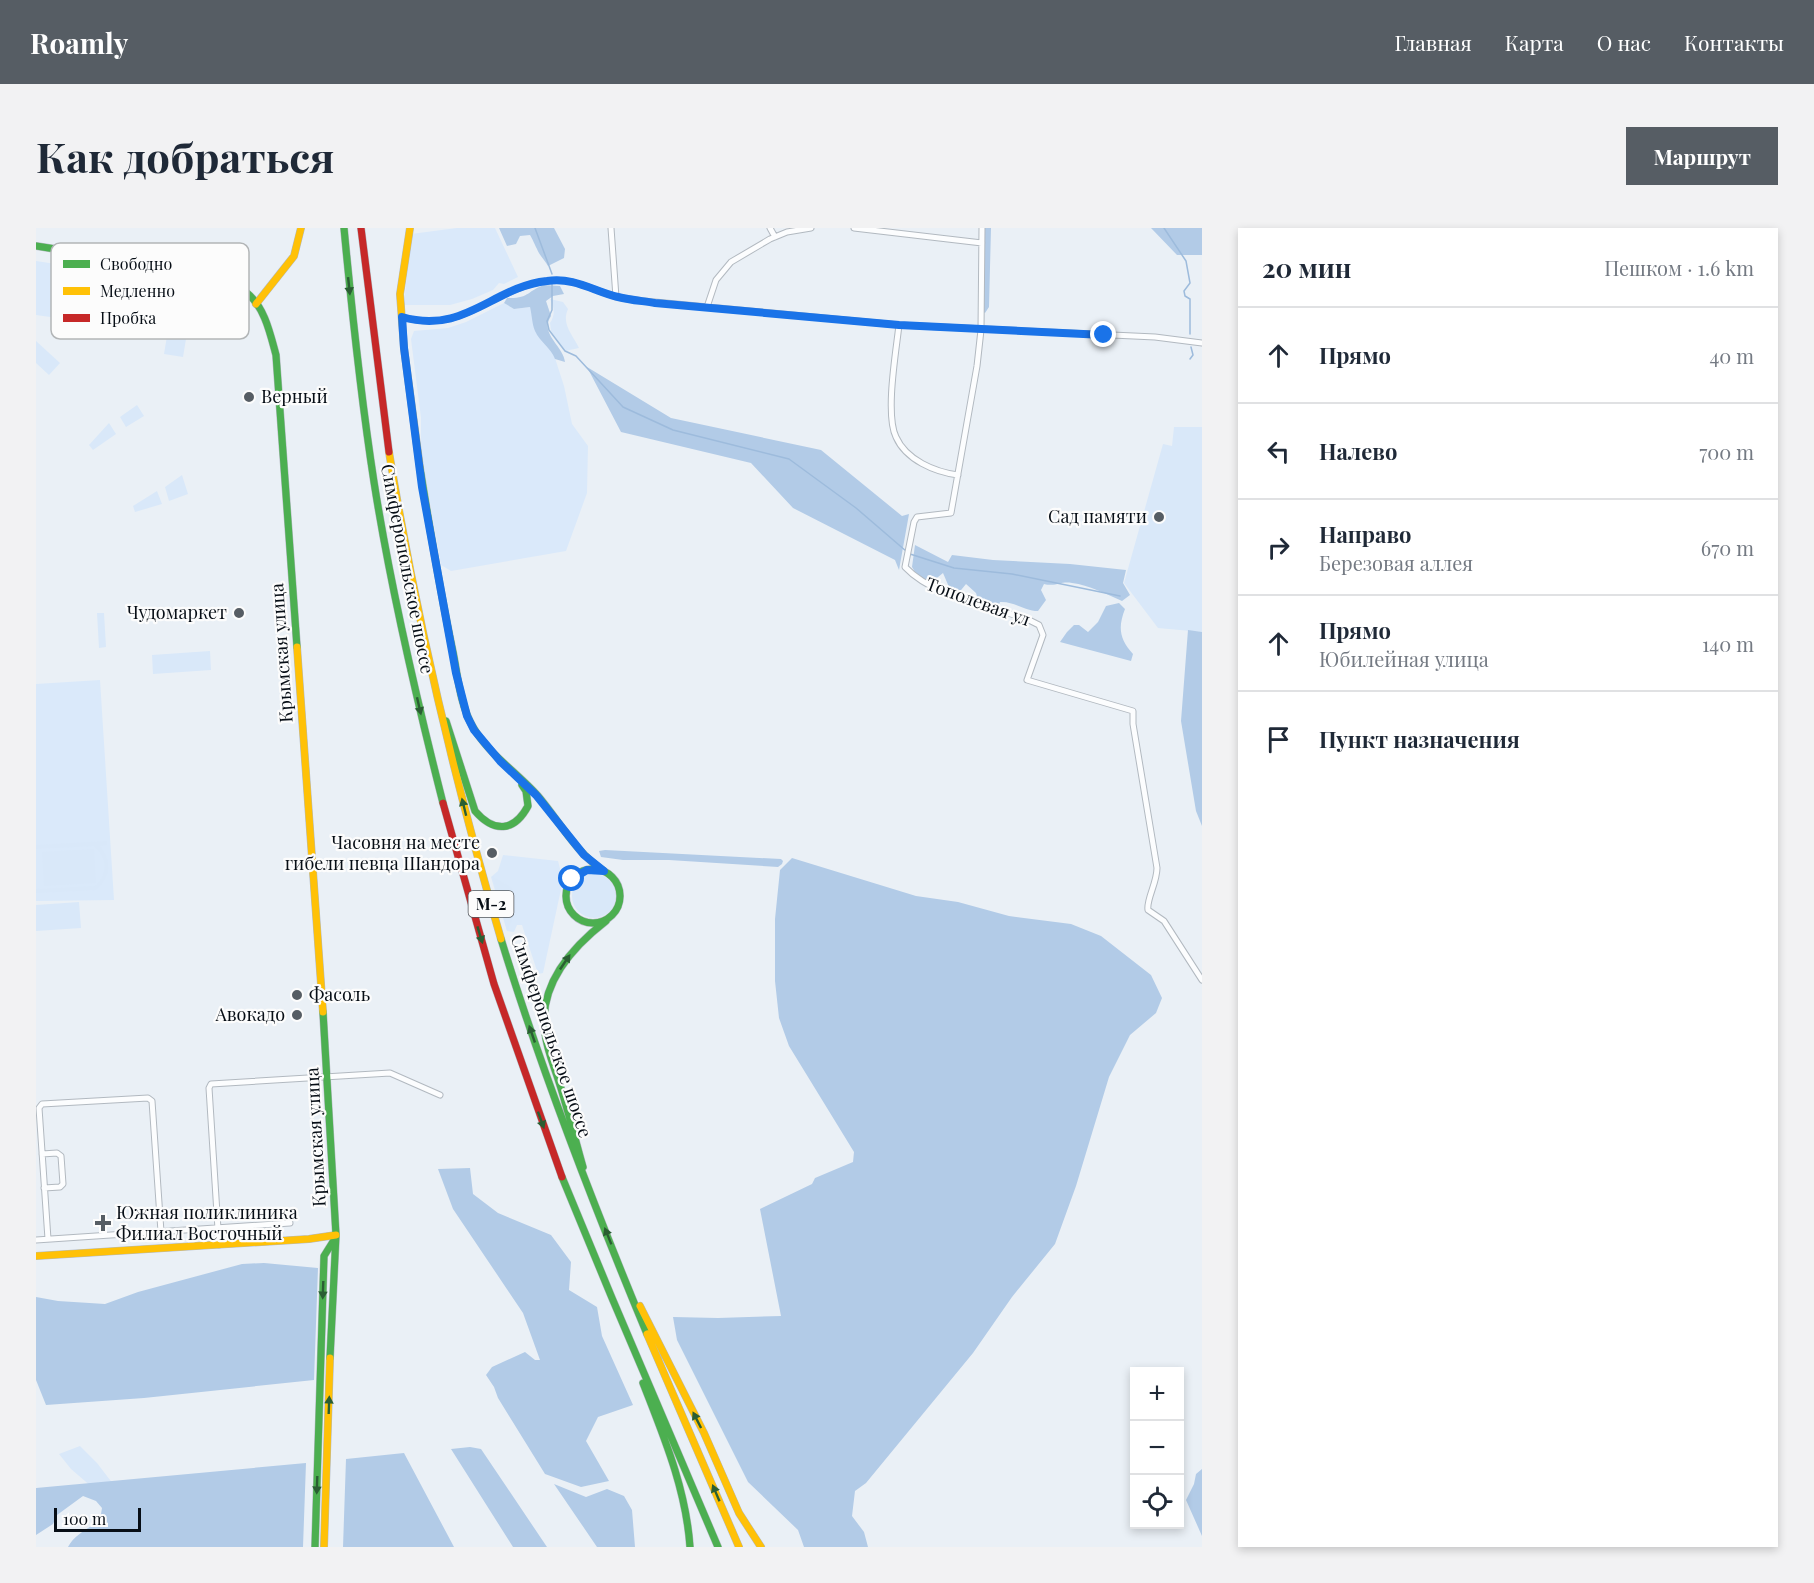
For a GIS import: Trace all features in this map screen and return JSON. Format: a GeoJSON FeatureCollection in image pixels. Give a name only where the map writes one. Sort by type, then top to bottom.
{"type":"FeatureCollection","features":[{"type":"Feature","properties":{"kind":"main road"},"geometry":{"type":"LineString","coordinates":[[256,304],[294,256],[302,228]]}},
{"type":"Feature","properties":{"kind":"main road","name":"Симферопольское шоссе"},"geometry":{"type":"LineString","coordinates":[[344,228],[354,331],[374,483],[396,601],[424,729],[461,872],[514,1044],[542,1124],[602,1274],[718,1547]]}},
{"type":"Feature","properties":{"kind":"main road","name":"Симферопольское шоссе"},"geometry":{"type":"LineString","coordinates":[[362,228],[372,330],[393,481],[434,689],[478,861],[532,1036],[592,1198],[739,1547]]}},
{"type":"Feature","properties":{"kind":"main road"},"geometry":{"type":"LineString","coordinates":[[410,228],[400,294],[404,348],[422,487],[437,577],[467,716],[474,730],[500,761],[536,795],[584,855],[616,880],[621,895],[617,910],[588,935],[570,954],[558,972],[549,992],[544,1020],[546,1042],[592,1198]]}},
{"type":"Feature","properties":{"kind":"main road","name":"Крымская улица"},"geometry":{"type":"LineString","coordinates":[[36,246],[51,248]]}},
{"type":"Feature","properties":{"kind":"main road","name":"Крымская улица"},"geometry":{"type":"LineString","coordinates":[[249,296],[265,317],[276,355],[328,1075],[336,1235],[324,1547]]}},
{"type":"Feature","properties":{"kind":"main road"},"geometry":{"type":"LineString","coordinates":[[434,689],[457,751],[475,811],[486,824],[501,827],[511,825],[519,821],[526,812],[528,800],[526,791],[513,773]]}},
{"type":"Feature","properties":{"kind":"main road"},"geometry":{"type":"LineString","coordinates":[[604,871],[587,870],[579,873],[568,885],[566,899],[572,913],[584,922],[591,924],[606,921]]}},
{"type":"Feature","properties":{"kind":"main road"},"geometry":{"type":"LineString","coordinates":[[36,1256],[309,1239],[336,1235]]}},
{"type":"Feature","properties":{"kind":"main road"},"geometry":{"type":"LineString","coordinates":[[315,1547],[324,1256],[336,1235]]}},
{"type":"Feature","properties":{"kind":"main road"},"geometry":{"type":"LineString","coordinates":[[622,1270],[704,1433],[740,1513],[761,1547]]}},
{"type":"Feature","properties":{"kind":"main road"},"geometry":{"type":"LineString","coordinates":[[602,1274],[684,1496],[690,1547]]}},
{"type":"Feature","properties":{"kind":"street"},"geometry":{"type":"LineString","coordinates":[[611,228],[616,297]]}},
{"type":"Feature","properties":{"kind":"street"},"geometry":{"type":"LineString","coordinates":[[770,228],[775,237]]}},
{"type":"Feature","properties":{"kind":"street"},"geometry":{"type":"LineString","coordinates":[[707,307],[716,280],[731,262],[775,237],[787,232],[811,228]]}},
{"type":"Feature","properties":{"kind":"street"},"geometry":{"type":"LineString","coordinates":[[854,228],[982,243]]}},
{"type":"Feature","properties":{"kind":"street","name":"Тополевая ул"},"geometry":{"type":"LineString","coordinates":[[982,228],[981,330],[977,366],[951,513],[917,518],[914,522],[905,567],[916,579],[946,594],[1027,619],[1039,625],[1043,635],[1027,680],[1133,711],[1133,724],[1157,868],[1157,880],[1147,904],[1148,910],[1164,921],[1202,980]]}},
{"type":"Feature","properties":{"kind":"street"},"geometry":{"type":"LineString","coordinates":[[402,317],[429,321],[462,316],[502,296],[534,283],[549,280],[587,285],[616,297],[707,307],[899,325],[1157,337],[1202,343]]}},
{"type":"Feature","properties":{"kind":"street"},"geometry":{"type":"LineString","coordinates":[[899,325],[891,414],[895,437],[908,454],[930,468],[958,475]]}},
{"type":"Feature","properties":{"kind":"street"},"geometry":{"type":"LineString","coordinates":[[219,1245],[209,1086],[213,1083],[390,1073],[440,1095]]}},
{"type":"Feature","properties":{"kind":"street"},"geometry":{"type":"LineString","coordinates":[[48,1239],[39,1107],[42,1104],[148,1098],[152,1101],[161,1232]]}},
{"type":"Feature","properties":{"kind":"street"},"geometry":{"type":"LineString","coordinates":[[42,1154],[57,1153],[61,1156],[63,1184],[60,1187],[44,1188]]}},
{"type":"Feature","properties":{"kind":"street"},"geometry":{"type":"LineString","coordinates":[[36,1240],[290,1223]]}},
{"type":"Feature","properties":{"kind":"shaded area"},"geometry":{"type":"Polygon","coordinates":[[[457,228],[495,228],[518,277],[504,284],[499,283],[493,290],[472,299],[450,305],[404,305],[411,234],[457,228]]]}},
{"type":"Feature","properties":{"kind":"shaded area"},"geometry":{"type":"Polygon","coordinates":[[[499,228],[554,228],[565,249],[564,258],[548,266],[530,235],[520,236],[516,244],[507,246],[499,228]]]}},
{"type":"Feature","properties":{"kind":"shaded area"},"geometry":{"type":"Polygon","coordinates":[[[980,228],[991,228],[989,307],[985,313],[981,310],[980,228]]]}},
{"type":"Feature","properties":{"kind":"shaded area"},"geometry":{"type":"Polygon","coordinates":[[[1151,228],[1202,228],[1202,255],[1177,255],[1151,228]]]}},
{"type":"Feature","properties":{"kind":"shaded area"},"geometry":{"type":"Polygon","coordinates":[[[36,261],[51,263],[51,317],[36,315],[36,261]]]}},
{"type":"Feature","properties":{"kind":"shaded area"},"geometry":{"type":"Polygon","coordinates":[[[544,285],[560,286],[564,294],[553,296],[546,301],[551,316],[548,328],[565,362],[555,359],[537,335],[530,307],[514,309],[504,303],[507,298],[524,296],[544,285]]]}},
{"type":"Feature","properties":{"kind":"shaded area"},"geometry":{"type":"Polygon","coordinates":[[[550,299],[563,302],[568,309],[567,325],[579,348],[565,351],[551,331],[550,323],[554,311],[550,299]]]}},
{"type":"Feature","properties":{"kind":"shaded area"},"geometry":{"type":"Polygon","coordinates":[[[504,303],[514,309],[530,307],[546,346],[553,352],[564,386],[572,424],[588,446],[587,493],[566,551],[451,571],[441,565],[421,451],[421,418],[411,339],[414,331],[448,328],[466,322],[504,303]]]}},
{"type":"Feature","properties":{"kind":"shaded area"},"geometry":{"type":"Polygon","coordinates":[[[166,339],[186,339],[183,357],[164,354],[166,339]]]}},
{"type":"Feature","properties":{"kind":"shaded area"},"geometry":{"type":"Polygon","coordinates":[[[36,341],[60,363],[49,375],[36,363],[36,341]]]}},
{"type":"Feature","properties":{"kind":"shaded area"},"geometry":{"type":"Polygon","coordinates":[[[587,367],[671,418],[821,450],[902,516],[909,514],[899,570],[895,560],[793,508],[751,463],[621,432],[587,367]]]}},
{"type":"Feature","properties":{"kind":"shaded area"},"geometry":{"type":"Polygon","coordinates":[[[137,405],[144,416],[126,427],[120,417],[137,405]]]}},
{"type":"Feature","properties":{"kind":"shaded area"},"geometry":{"type":"Polygon","coordinates":[[[109,423],[116,434],[93,450],[89,445],[109,423]]]}},
{"type":"Feature","properties":{"kind":"shaded area"},"geometry":{"type":"Polygon","coordinates":[[[1174,427],[1202,427],[1202,632],[1158,628],[1124,583],[1163,444],[1172,446],[1174,427]]]}},
{"type":"Feature","properties":{"kind":"shaded area"},"geometry":{"type":"Polygon","coordinates":[[[182,475],[188,494],[169,501],[165,487],[182,475]]]}},
{"type":"Feature","properties":{"kind":"shaded area"},"geometry":{"type":"Polygon","coordinates":[[[157,491],[162,504],[135,512],[133,506],[157,491]]]}},
{"type":"Feature","properties":{"kind":"shaded area"},"geometry":{"type":"Polygon","coordinates":[[[915,545],[948,562],[952,555],[1126,570],[1123,583],[1130,595],[1122,601],[1078,584],[1044,584],[1041,590],[1046,600],[1038,611],[1005,602],[1000,602],[997,609],[979,603],[976,593],[966,584],[957,595],[952,594],[943,573],[932,582],[918,577],[912,567],[915,545]]]}},
{"type":"Feature","properties":{"kind":"shaded area"},"geometry":{"type":"Polygon","coordinates":[[[1119,603],[1125,609],[1121,622],[1121,633],[1133,654],[1131,661],[1060,642],[1074,625],[1079,625],[1088,632],[1098,622],[1106,606],[1119,603]]]}},
{"type":"Feature","properties":{"kind":"shaded area"},"geometry":{"type":"Polygon","coordinates":[[[97,613],[104,613],[106,647],[99,648],[97,613]]]}},
{"type":"Feature","properties":{"kind":"shaded area"},"geometry":{"type":"Polygon","coordinates":[[[1188,630],[1202,632],[1202,826],[1196,811],[1181,721],[1188,630]]]}},
{"type":"Feature","properties":{"kind":"shaded area"},"geometry":{"type":"Polygon","coordinates":[[[210,651],[211,670],[153,674],[152,655],[210,651]]]}},
{"type":"Feature","properties":{"kind":"shaded area"},"geometry":{"type":"Polygon","coordinates":[[[100,680],[114,900],[36,901],[36,684],[100,680]]]}},
{"type":"Feature","properties":{"kind":"shaded area"},"geometry":{"type":"Polygon","coordinates":[[[107,841],[107,845],[100,846],[107,857],[107,874],[96,890],[36,893],[36,889],[95,886],[104,871],[104,860],[93,846],[36,849],[36,845],[107,841]]]}},
{"type":"Feature","properties":{"kind":"shaded area"},"geometry":{"type":"Polygon","coordinates":[[[94,849],[96,883],[44,886],[42,852],[94,849]]]}},
{"type":"Feature","properties":{"kind":"shaded area"},"geometry":{"type":"Polygon","coordinates":[[[599,851],[781,859],[783,861],[778,867],[669,860],[623,860],[601,857],[599,851]]]}},
{"type":"Feature","properties":{"kind":"shaded area"},"geometry":{"type":"Polygon","coordinates":[[[503,855],[558,861],[563,880],[543,973],[538,974],[522,925],[517,925],[514,932],[507,931],[491,877],[498,871],[503,855]]]}},
{"type":"Feature","properties":{"kind":"shaded area"},"geometry":{"type":"Polygon","coordinates":[[[792,858],[916,896],[958,902],[1009,916],[1071,924],[1101,936],[1151,975],[1162,998],[1156,1013],[1130,1035],[1109,1077],[1076,1186],[1055,1244],[1012,1297],[973,1353],[866,1483],[855,1491],[852,1516],[864,1532],[868,1547],[804,1547],[798,1530],[748,1482],[677,1340],[673,1317],[781,1316],[760,1209],[812,1184],[815,1178],[853,1162],[854,1152],[789,1046],[779,1018],[775,981],[775,919],[780,870],[792,858]]]}},
{"type":"Feature","properties":{"kind":"shaded area"},"geometry":{"type":"Polygon","coordinates":[[[594,874],[610,880],[616,896],[610,912],[594,918],[578,912],[572,896],[578,880],[594,874]]]}},
{"type":"Feature","properties":{"kind":"shaded area"},"geometry":{"type":"Polygon","coordinates":[[[492,876],[512,888],[514,895],[515,910],[507,931],[492,876]]]}},
{"type":"Feature","properties":{"kind":"shaded area"},"geometry":{"type":"Polygon","coordinates":[[[79,902],[81,928],[36,931],[36,905],[79,902]]]}},
{"type":"Feature","properties":{"kind":"shaded area"},"geometry":{"type":"Polygon","coordinates":[[[470,1168],[473,1194],[498,1213],[551,1235],[571,1262],[569,1290],[597,1307],[602,1336],[633,1405],[598,1417],[586,1441],[609,1481],[581,1487],[545,1474],[486,1375],[492,1367],[525,1352],[535,1360],[540,1360],[523,1313],[453,1209],[438,1169],[470,1168]]]}},
{"type":"Feature","properties":{"kind":"shaded area"},"geometry":{"type":"Polygon","coordinates":[[[264,1263],[318,1268],[314,1380],[144,1398],[46,1405],[36,1380],[36,1297],[105,1304],[138,1292],[242,1264],[264,1263]]]}},
{"type":"Feature","properties":{"kind":"shaded area"},"geometry":{"type":"Polygon","coordinates":[[[80,1446],[97,1463],[120,1493],[100,1494],[71,1469],[59,1454],[80,1446]]]}},
{"type":"Feature","properties":{"kind":"shaded area"},"geometry":{"type":"Polygon","coordinates":[[[470,1447],[481,1449],[547,1547],[513,1547],[451,1449],[470,1447]]]}},
{"type":"Feature","properties":{"kind":"shaded area"},"geometry":{"type":"Polygon","coordinates":[[[404,1453],[454,1547],[343,1547],[346,1459],[404,1453]]]}},
{"type":"Feature","properties":{"kind":"shaded area"},"geometry":{"type":"Polygon","coordinates":[[[306,1463],[303,1547],[68,1547],[78,1535],[100,1520],[102,1508],[96,1501],[83,1496],[57,1515],[53,1524],[36,1535],[36,1488],[306,1463]]]}},
{"type":"Feature","properties":{"kind":"shaded area"},"geometry":{"type":"Polygon","coordinates":[[[1202,1469],[1202,1536],[1186,1500],[1196,1474],[1202,1469]]]}},
{"type":"Feature","properties":{"kind":"shaded area"},"geometry":{"type":"Polygon","coordinates":[[[554,1484],[586,1497],[607,1489],[624,1496],[632,1510],[635,1547],[597,1547],[554,1484]]]}},
{"type":"Feature","properties":{"kind":"waterway"},"geometry":{"type":"LineString","coordinates":[[535,228],[552,274]]}},
{"type":"Feature","properties":{"kind":"waterway"},"geometry":{"type":"LineString","coordinates":[[1164,228],[1186,261],[1190,283],[1184,291],[1185,296],[1190,299],[1190,334]]}},
{"type":"Feature","properties":{"kind":"waterway"},"geometry":{"type":"LineString","coordinates":[[552,284],[552,310],[547,321],[549,330],[565,351],[576,356],[623,407],[673,430],[789,459],[856,508],[906,551]]}},
{"type":"Feature","properties":{"kind":"waterway"},"geometry":{"type":"LineString","coordinates":[[1190,359],[1193,355],[1191,347]]}},
{"type":"Feature","properties":{"kind":"waterway"},"geometry":{"type":"LineString","coordinates":[[910,554],[954,568],[1012,574],[1120,596]]}},
{"type":"Feature","properties":{"kind":"traffic: fast"},"geometry":{"type":"LineString","coordinates":[[344,228],[369,450],[388,563],[443,803]]}},
{"type":"Feature","properties":{"kind":"traffic: fast"},"geometry":{"type":"LineString","coordinates":[[36,246],[51,248]]}},
{"type":"Feature","properties":{"kind":"traffic: fast"},"geometry":{"type":"LineString","coordinates":[[249,295],[266,321],[276,355],[297,647]]}},
{"type":"Feature","properties":{"kind":"traffic: fast"},"geometry":{"type":"LineString","coordinates":[[420,468],[458,681],[462,700],[473,727],[495,755],[538,796],[585,855],[604,871]]}},
{"type":"Feature","properties":{"kind":"traffic: fast"},"geometry":{"type":"LineString","coordinates":[[446,721],[475,811],[482,818],[489,823],[503,827],[516,821],[528,806],[526,791],[522,785]]}},
{"type":"Feature","properties":{"kind":"traffic: fast"},"geometry":{"type":"LineString","coordinates":[[588,869],[598,869],[608,873],[616,881],[620,896],[616,911],[608,919],[598,923],[588,923],[578,919],[570,911],[566,901],[566,891],[570,881],[578,873],[588,869]]}},
{"type":"Feature","properties":{"kind":"traffic: fast"},"geometry":{"type":"LineString","coordinates":[[583,1167],[547,1046],[544,1016],[552,984],[569,956],[606,921]]}},
{"type":"Feature","properties":{"kind":"traffic: fast"},"geometry":{"type":"LineString","coordinates":[[501,939],[569,1138],[647,1334]]}},
{"type":"Feature","properties":{"kind":"traffic: fast"},"geometry":{"type":"LineString","coordinates":[[323,1012],[336,1235],[330,1358]]}},
{"type":"Feature","properties":{"kind":"traffic: fast"},"geometry":{"type":"LineString","coordinates":[[562,1177],[718,1547]]}},
{"type":"Feature","properties":{"kind":"traffic: fast"},"geometry":{"type":"LineString","coordinates":[[315,1547],[324,1256],[334,1240]]}},
{"type":"Feature","properties":{"kind":"traffic: fast"},"geometry":{"type":"LineString","coordinates":[[643,1383],[679,1484],[690,1547]]}},
{"type":"Feature","properties":{"kind":"traffic: slow"},"geometry":{"type":"LineString","coordinates":[[256,304],[294,256],[301,228]]}},
{"type":"Feature","properties":{"kind":"traffic: slow"},"geometry":{"type":"LineString","coordinates":[[410,228],[400,294],[404,348],[420,468]]}},
{"type":"Feature","properties":{"kind":"traffic: slow"},"geometry":{"type":"LineString","coordinates":[[389,452],[411,575],[452,758],[501,939]]}},
{"type":"Feature","properties":{"kind":"traffic: slow"},"geometry":{"type":"LineString","coordinates":[[297,647],[323,1012]]}},
{"type":"Feature","properties":{"kind":"traffic: slow"},"geometry":{"type":"LineString","coordinates":[[36,1256],[309,1239],[336,1235]]}},
{"type":"Feature","properties":{"kind":"traffic: slow"},"geometry":{"type":"LineString","coordinates":[[640,1306],[704,1433],[739,1513],[761,1547]]}},
{"type":"Feature","properties":{"kind":"traffic: slow"},"geometry":{"type":"LineString","coordinates":[[647,1334],[739,1547]]}},
{"type":"Feature","properties":{"kind":"traffic: slow"},"geometry":{"type":"LineString","coordinates":[[324,1547],[330,1358]]}},
{"type":"Feature","properties":{"kind":"traffic: jam"},"geometry":{"type":"LineString","coordinates":[[361,228],[389,452]]}},
{"type":"Feature","properties":{"kind":"traffic: jam"},"geometry":{"type":"LineString","coordinates":[[443,803],[494,984],[562,1177]]}},
{"type":"Feature","properties":{"kind":"place","name":"Верный"},"geometry":{"type":"Point","coordinates":[249,397]}},
{"type":"Feature","properties":{"kind":"place","name":"Сад памяти"},"geometry":{"type":"Point","coordinates":[1159,517]}},
{"type":"Feature","properties":{"kind":"place","name":"Чудомаркет"},"geometry":{"type":"Point","coordinates":[239,613]}},
{"type":"Feature","properties":{"kind":"place","name":"Часовня на месте гибели певца Шандора"},"geometry":{"type":"Point","coordinates":[492,853]}},
{"type":"Feature","properties":{"kind":"place","name":"Фасоль"},"geometry":{"type":"Point","coordinates":[297,995]}},
{"type":"Feature","properties":{"kind":"place","name":"Авокадо"},"geometry":{"type":"Point","coordinates":[297,1015]}},
{"type":"Feature","properties":{"kind":"place","name":"Южная поликлиника Филиал Восточный"},"geometry":{"type":"Point","coordinates":[103,1223]}},
{"type":"Feature","properties":{"kind":"route"},"geometry":{"type":"LineString","coordinates":[[572,879],[587,870],[604,871],[596,867],[584,855],[536,795],[484,743],[467,716],[437,577],[422,487],[402,317],[429,321],[462,316],[502,296],[534,283],[549,280],[587,285],[616,297],[655,303],[899,325],[1104,335]]}}]}
